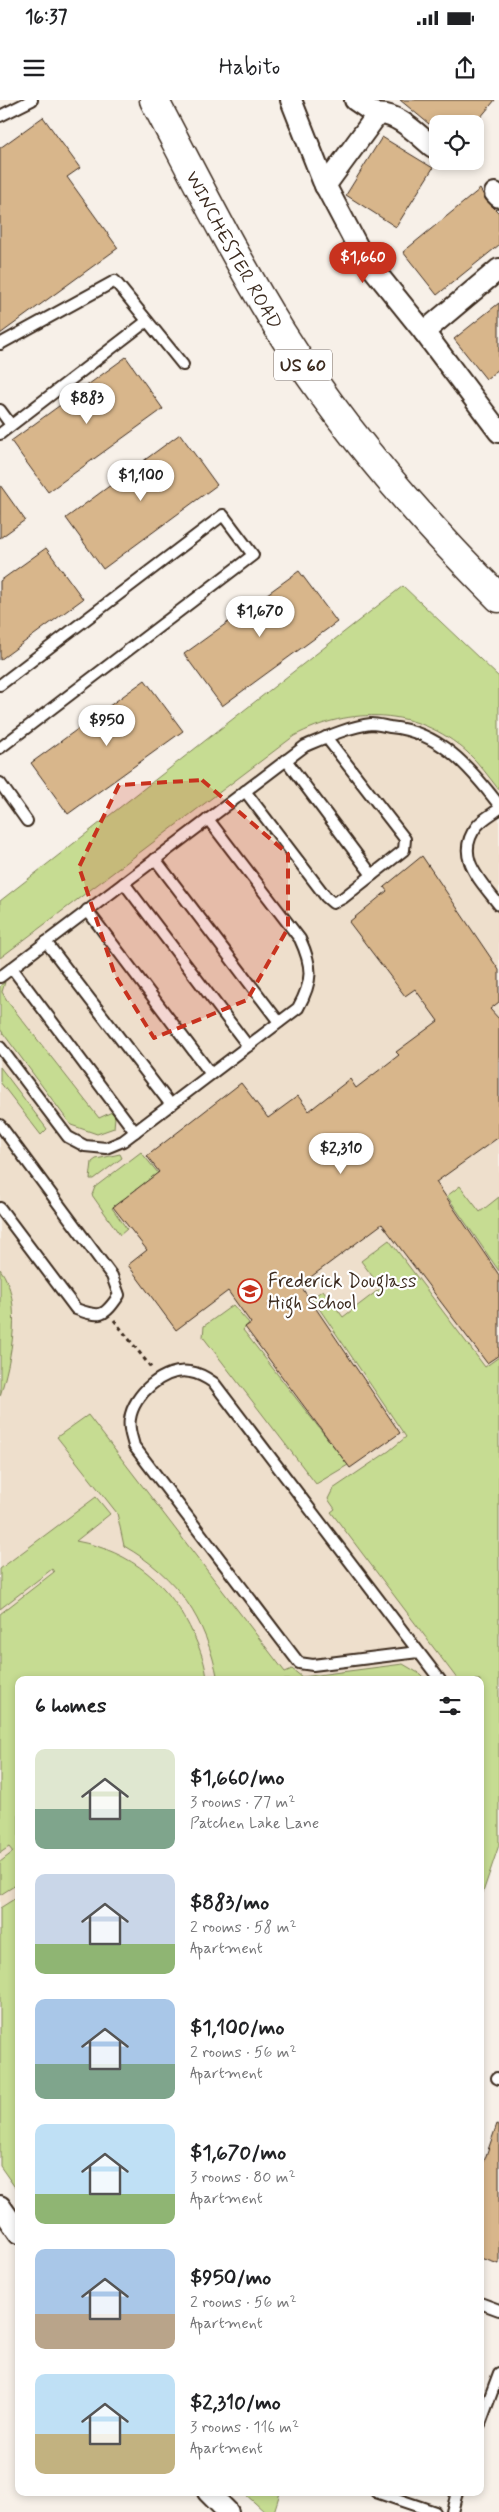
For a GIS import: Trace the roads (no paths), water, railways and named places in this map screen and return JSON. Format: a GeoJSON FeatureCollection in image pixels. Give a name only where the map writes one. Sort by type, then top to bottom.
{"type":"FeatureCollection","features":[{"type":"Feature","properties":{"kind":"highway","name":"WINCHESTER ROAD"},"geometry":{"type":"LineString","coordinates":[[154,100],[242,264],[308,372],[403,496],[499,598]]}},
{"type":"Feature","properties":{"kind":"street"},"geometry":{"type":"LineString","coordinates":[[291,100],[325,186],[362,255],[424,332],[499,432]]}},
{"type":"Feature","properties":{"kind":"street"},"geometry":{"type":"LineString","coordinates":[[355,100],[377,115]]}},
{"type":"Feature","properties":{"kind":"street"},"geometry":{"type":"LineString","coordinates":[[325,186],[377,115],[385,113],[397,119],[429,144]]}},
{"type":"Feature","properties":{"kind":"street"},"geometry":{"type":"LineString","coordinates":[[424,332],[499,269]]}},
{"type":"Feature","properties":{"kind":"street"},"geometry":{"type":"LineString","coordinates":[[0,2206],[15,2227]]}},
{"type":"Feature","properties":{"kind":"street"},"geometry":{"type":"LineString","coordinates":[[212,2496],[228,2512]]}},
{"type":"Feature","properties":{"kind":"lane"},"geometry":{"type":"LineString","coordinates":[[0,116],[32,100]]}},
{"type":"Feature","properties":{"kind":"lane"},"geometry":{"type":"LineString","coordinates":[[0,344],[115,281],[182,365]]}},
{"type":"Feature","properties":{"kind":"lane"},"geometry":{"type":"LineString","coordinates":[[0,434],[148,321]]}},
{"type":"Feature","properties":{"kind":"lane"},"geometry":{"type":"LineString","coordinates":[[0,410],[11,425]]}},
{"type":"Feature","properties":{"kind":"lane"},"geometry":{"type":"LineString","coordinates":[[0,685],[223,515],[253,555],[0,748]]}},
{"type":"Feature","properties":{"kind":"lane"},"geometry":{"type":"LineString","coordinates":[[0,977],[305,746],[326,737],[371,724],[406,728],[433,739],[460,759],[499,807],[478,825],[468,844],[470,866],[499,905]]}},
{"type":"Feature","properties":{"kind":"lane"},"geometry":{"type":"LineString","coordinates":[[245,791],[332,903],[404,850],[405,839],[326,737]]}},
{"type":"Feature","properties":{"kind":"lane"},"geometry":{"type":"LineString","coordinates":[[286,760],[372,875]]}},
{"type":"Feature","properties":{"kind":"lane"},"geometry":{"type":"LineString","coordinates":[[0,783],[27,821]]}},
{"type":"Feature","properties":{"kind":"lane"},"geometry":{"type":"LineString","coordinates":[[0,1047],[68,1137],[84,1146],[106,1148],[123,1141],[298,1008],[305,995],[310,978],[309,958],[300,939],[208,819]]}},
{"type":"Feature","properties":{"kind":"lane"},"geometry":{"type":"LineString","coordinates":[[155,859],[279,1022]]}},
{"type":"Feature","properties":{"kind":"lane"},"geometry":{"type":"LineString","coordinates":[[124,883],[248,1046]]}},
{"type":"Feature","properties":{"kind":"lane"},"geometry":{"type":"LineString","coordinates":[[87,910],[211,1074]]}},
{"type":"Feature","properties":{"kind":"lane"},"geometry":{"type":"LineString","coordinates":[[46,942],[171,1105]]}},
{"type":"Feature","properties":{"kind":"lane"},"geometry":{"type":"LineString","coordinates":[[12,968],[135,1132]]}},
{"type":"Feature","properties":{"kind":"lane"},"geometry":{"type":"LineString","coordinates":[[0,1125],[112,1276],[119,1295],[108,1311],[95,1316],[76,1309],[0,1208]]}},
{"type":"Feature","properties":{"kind":"lane"},"geometry":{"type":"LineString","coordinates":[[418,1652],[313,1666],[298,1662],[134,1446],[130,1430],[132,1410],[143,1394],[160,1379],[172,1373],[188,1371],[204,1376],[214,1383],[437,1676]]}},
{"type":"Feature","properties":{"kind":"lane"},"geometry":{"type":"LineString","coordinates":[[484,2304],[499,2310]]}},
{"type":"Feature","properties":{"kind":"lane"},"geometry":{"type":"LineString","coordinates":[[484,2413],[499,2373]]}},
{"type":"Feature","properties":{"kind":"lane"},"geometry":{"type":"LineString","coordinates":[[388,2496],[434,2512]]}},
{"type":"Feature","properties":{"kind":"lane"},"geometry":{"type":"LineString","coordinates":[[452,2512],[457,2496]]}},
{"type":"Feature","properties":{"kind":"place","name":"Frederick Douglass High School"},"geometry":{"type":"Point","coordinates":[250,1291]}}]}
